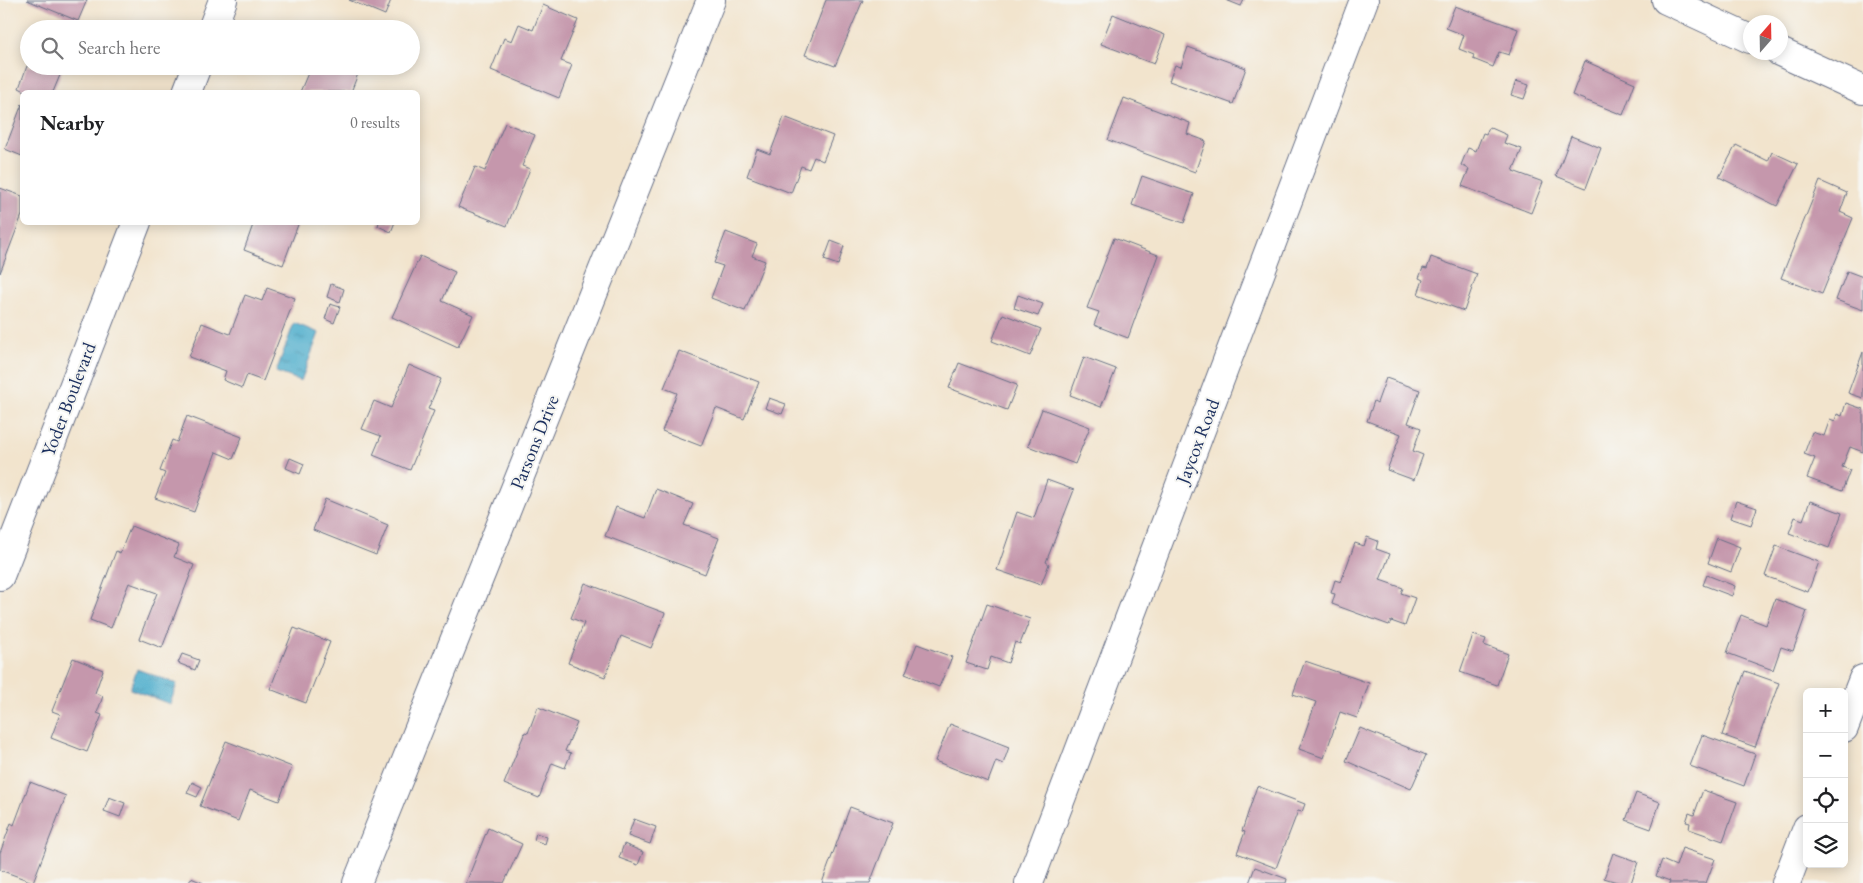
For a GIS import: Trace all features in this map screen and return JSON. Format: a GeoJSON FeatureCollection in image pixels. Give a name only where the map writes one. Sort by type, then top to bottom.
{"type":"FeatureCollection","features":[{"type":"Feature","properties":{"kind":"street"},"geometry":{"type":"LineString","coordinates":[[215,20],[223,0]]}},
{"type":"Feature","properties":{"kind":"street","name":"Parsons Drive"},"geometry":{"type":"LineString","coordinates":[[356,883],[711,0]]}},
{"type":"Feature","properties":{"kind":"street","name":"Jaycox Road"},"geometry":{"type":"LineString","coordinates":[[1030,883],[1364,0]]}},
{"type":"Feature","properties":{"kind":"street"},"geometry":{"type":"LineString","coordinates":[[1666,0],[1743,36]]}},
{"type":"Feature","properties":{"kind":"street"},"geometry":{"type":"LineString","coordinates":[[1788,56],[1863,90]]}},
{"type":"Feature","properties":{"kind":"street"},"geometry":{"type":"LineString","coordinates":[[188,90],[194,75]]}},
{"type":"Feature","properties":{"kind":"street","name":"Yoder Boulevard"},"geometry":{"type":"LineString","coordinates":[[0,576],[136,225]]}},
{"type":"Feature","properties":{"kind":"street"},"geometry":{"type":"LineString","coordinates":[[1848,718],[1863,679]]}},
{"type":"Feature","properties":{"kind":"street"},"geometry":{"type":"LineString","coordinates":[[1786,883],[1803,838]]}},
{"type":"Feature","properties":{"kind":"water"},"geometry":{"type":"Polygon","coordinates":[[[294,323],[319,333],[301,381],[276,372],[294,323]]]}},
{"type":"Feature","properties":{"kind":"water"},"geometry":{"type":"Polygon","coordinates":[[[137,669],[177,684],[170,704],[130,689],[137,669]]]}},
{"type":"Feature","properties":{"kind":"building"},"geometry":{"type":"Polygon","coordinates":[[[27,0],[87,0],[78,20],[27,0]]]}},
{"type":"Feature","properties":{"kind":"building"},"geometry":{"type":"Polygon","coordinates":[[[349,0],[391,0],[385,15],[349,0]]]}},
{"type":"Feature","properties":{"kind":"building"},"geometry":{"type":"Polygon","coordinates":[[[826,0],[863,0],[835,66],[805,55],[826,0]]]}},
{"type":"Feature","properties":{"kind":"building"},"geometry":{"type":"Polygon","coordinates":[[[1226,0],[1244,0],[1241,6],[1226,0]]]}},
{"type":"Feature","properties":{"kind":"building"},"geometry":{"type":"Polygon","coordinates":[[[543,5],[578,20],[561,61],[572,65],[559,98],[491,70],[504,38],[512,41],[519,24],[533,30],[543,5]]]}},
{"type":"Feature","properties":{"kind":"building"},"geometry":{"type":"Polygon","coordinates":[[[1455,6],[1518,29],[1509,55],[1499,52],[1493,67],[1473,59],[1474,55],[1459,49],[1464,35],[1446,28],[1455,6]]]}},
{"type":"Feature","properties":{"kind":"building"},"geometry":{"type":"Polygon","coordinates":[[[1113,14],[1165,35],[1154,64],[1101,44],[1113,14]]]}},
{"type":"Feature","properties":{"kind":"building"},"geometry":{"type":"Polygon","coordinates":[[[1188,47],[1246,68],[1233,104],[1169,81],[1175,65],[1181,67],[1188,47]]]}},
{"type":"Feature","properties":{"kind":"building"},"geometry":{"type":"Polygon","coordinates":[[[1585,61],[1635,83],[1623,115],[1572,95],[1585,61]]]}},
{"type":"Feature","properties":{"kind":"building"},"geometry":{"type":"Polygon","coordinates":[[[24,75],[60,75],[54,90],[23,90],[19,88],[24,75]]]}},
{"type":"Feature","properties":{"kind":"building"},"geometry":{"type":"Polygon","coordinates":[[[307,75],[358,75],[352,90],[301,90],[307,75]]]}},
{"type":"Feature","properties":{"kind":"building"},"geometry":{"type":"Polygon","coordinates":[[[1516,81],[1529,85],[1524,99],[1511,95],[1516,81]]]}},
{"type":"Feature","properties":{"kind":"building"},"geometry":{"type":"Polygon","coordinates":[[[1124,98],[1190,123],[1187,134],[1206,141],[1195,172],[1108,140],[1124,98]]]}},
{"type":"Feature","properties":{"kind":"building"},"geometry":{"type":"Polygon","coordinates":[[[20,109],[20,155],[5,149],[20,109]]]}},
{"type":"Feature","properties":{"kind":"building"},"geometry":{"type":"Polygon","coordinates":[[[784,117],[833,136],[823,161],[814,157],[809,169],[801,166],[791,193],[747,176],[757,149],[770,154],[784,117]]]}},
{"type":"Feature","properties":{"kind":"building"},"geometry":{"type":"Polygon","coordinates":[[[505,123],[535,135],[522,166],[530,169],[507,226],[458,207],[475,167],[485,171],[505,123]]]}},
{"type":"Feature","properties":{"kind":"building"},"geometry":{"type":"Polygon","coordinates":[[[1489,127],[1507,135],[1504,143],[1522,149],[1513,171],[1543,182],[1531,213],[1462,186],[1469,169],[1461,165],[1468,148],[1476,151],[1483,133],[1486,134],[1489,127]]]}},
{"type":"Feature","properties":{"kind":"building"},"geometry":{"type":"Polygon","coordinates":[[[1571,136],[1601,148],[1586,188],[1556,176],[1571,136]]]}},
{"type":"Feature","properties":{"kind":"building"},"geometry":{"type":"Polygon","coordinates":[[[1736,145],[1768,161],[1772,152],[1798,164],[1777,206],[1719,177],[1736,145]]]}},
{"type":"Feature","properties":{"kind":"building"},"geometry":{"type":"Polygon","coordinates":[[[1142,176],[1194,194],[1184,223],[1132,205],[1142,176]]]}},
{"type":"Feature","properties":{"kind":"building"},"geometry":{"type":"Polygon","coordinates":[[[1820,181],[1847,193],[1840,212],[1853,218],[1822,294],[1781,278],[1820,181]]]}},
{"type":"Feature","properties":{"kind":"building"},"geometry":{"type":"Polygon","coordinates":[[[0,188],[20,195],[20,220],[0,273],[0,188]]]}},
{"type":"Feature","properties":{"kind":"building"},"geometry":{"type":"Polygon","coordinates":[[[253,225],[298,225],[283,265],[244,250],[253,225]]]}},
{"type":"Feature","properties":{"kind":"building"},"geometry":{"type":"Polygon","coordinates":[[[378,225],[394,225],[391,232],[378,225]]]}},
{"type":"Feature","properties":{"kind":"building"},"geometry":{"type":"Polygon","coordinates":[[[726,232],[757,244],[752,256],[765,261],[745,311],[711,298],[723,266],[714,263],[726,232]]]}},
{"type":"Feature","properties":{"kind":"building"},"geometry":{"type":"Polygon","coordinates":[[[1114,238],[1158,255],[1128,338],[1094,325],[1099,312],[1087,308],[1114,238]]]}},
{"type":"Feature","properties":{"kind":"building"},"geometry":{"type":"Polygon","coordinates":[[[831,241],[844,246],[838,265],[824,260],[831,241]]]}},
{"type":"Feature","properties":{"kind":"building"},"geometry":{"type":"Polygon","coordinates":[[[420,256],[455,272],[442,301],[473,315],[458,347],[392,317],[420,256]]]}},
{"type":"Feature","properties":{"kind":"building"},"geometry":{"type":"Polygon","coordinates":[[[1431,257],[1477,274],[1464,311],[1418,294],[1423,280],[1419,278],[1423,268],[1427,269],[1431,257]]]}},
{"type":"Feature","properties":{"kind":"building"},"geometry":{"type":"Polygon","coordinates":[[[1847,271],[1863,277],[1863,310],[1836,300],[1847,271]]]}},
{"type":"Feature","properties":{"kind":"building"},"geometry":{"type":"Polygon","coordinates":[[[331,284],[344,289],[340,302],[327,297],[331,284]]]}},
{"type":"Feature","properties":{"kind":"building"},"geometry":{"type":"Polygon","coordinates":[[[267,288],[295,298],[263,381],[247,375],[242,388],[223,380],[226,371],[189,357],[202,323],[230,334],[245,295],[262,301],[267,288]]]}},
{"type":"Feature","properties":{"kind":"building"},"geometry":{"type":"Polygon","coordinates":[[[1018,295],[1043,304],[1038,316],[1014,308],[1018,295]]]}},
{"type":"Feature","properties":{"kind":"building"},"geometry":{"type":"Polygon","coordinates":[[[330,304],[340,307],[334,323],[325,319],[330,304]]]}},
{"type":"Feature","properties":{"kind":"building"},"geometry":{"type":"Polygon","coordinates":[[[1003,314],[1041,329],[1030,356],[992,341],[1003,314]]]}},
{"type":"Feature","properties":{"kind":"building"},"geometry":{"type":"Polygon","coordinates":[[[679,351],[759,382],[744,419],[716,408],[701,446],[662,431],[677,393],[664,388],[679,351]]]}},
{"type":"Feature","properties":{"kind":"building"},"geometry":{"type":"Polygon","coordinates":[[[1863,352],[1863,398],[1848,393],[1863,352]]]}},
{"type":"Feature","properties":{"kind":"building"},"geometry":{"type":"Polygon","coordinates":[[[1084,357],[1116,369],[1101,407],[1070,395],[1084,357]]]}},
{"type":"Feature","properties":{"kind":"building"},"geometry":{"type":"Polygon","coordinates":[[[959,363],[1017,385],[1007,410],[949,388],[959,363]]]}},
{"type":"Feature","properties":{"kind":"building"},"geometry":{"type":"Polygon","coordinates":[[[409,365],[441,379],[428,409],[434,411],[410,470],[373,455],[381,436],[362,429],[374,401],[391,408],[409,365]]]}},
{"type":"Feature","properties":{"kind":"building"},"geometry":{"type":"Polygon","coordinates":[[[1386,378],[1420,390],[1408,423],[1421,428],[1413,451],[1423,455],[1414,480],[1387,470],[1401,434],[1367,421],[1374,401],[1377,403],[1386,378]]]}},
{"type":"Feature","properties":{"kind":"building"},"geometry":{"type":"Polygon","coordinates":[[[769,398],[786,404],[782,414],[765,408],[769,398]]]}},
{"type":"Feature","properties":{"kind":"building"},"geometry":{"type":"Polygon","coordinates":[[[1846,403],[1863,409],[1863,452],[1850,447],[1842,467],[1850,470],[1842,491],[1807,478],[1815,458],[1804,454],[1812,432],[1824,436],[1830,419],[1835,421],[1837,414],[1842,416],[1846,403]]]}},
{"type":"Feature","properties":{"kind":"building"},"geometry":{"type":"Polygon","coordinates":[[[1042,409],[1090,427],[1075,464],[1028,446],[1042,409]]]}},
{"type":"Feature","properties":{"kind":"building"},"geometry":{"type":"Polygon","coordinates":[[[187,416],[242,437],[233,459],[216,452],[194,512],[155,498],[165,473],[160,471],[172,440],[177,442],[187,416]]]}},
{"type":"Feature","properties":{"kind":"building"},"geometry":{"type":"Polygon","coordinates":[[[290,458],[304,464],[300,474],[286,468],[290,458]]]}},
{"type":"Feature","properties":{"kind":"building"},"geometry":{"type":"Polygon","coordinates":[[[1047,480],[1074,490],[1046,562],[1049,564],[1041,585],[997,570],[1017,512],[1034,518],[1047,480]]]}},
{"type":"Feature","properties":{"kind":"building"},"geometry":{"type":"Polygon","coordinates":[[[656,489],[693,504],[684,525],[719,538],[705,574],[605,536],[616,507],[645,518],[656,489]]]}},
{"type":"Feature","properties":{"kind":"building"},"geometry":{"type":"Polygon","coordinates":[[[325,499],[388,525],[376,555],[313,530],[325,499]]]}},
{"type":"Feature","properties":{"kind":"building"},"geometry":{"type":"Polygon","coordinates":[[[1736,501],[1757,508],[1751,525],[1730,518],[1736,501]]]}},
{"type":"Feature","properties":{"kind":"building"},"geometry":{"type":"Polygon","coordinates":[[[1810,501],[1842,513],[1829,548],[1789,533],[1795,517],[1803,520],[1810,501]]]}},
{"type":"Feature","properties":{"kind":"building"},"geometry":{"type":"Polygon","coordinates":[[[131,526],[179,545],[174,557],[194,565],[162,648],[139,639],[157,593],[129,583],[111,628],[90,620],[116,551],[120,553],[131,526]]]}},
{"type":"Feature","properties":{"kind":"building"},"geometry":{"type":"Polygon","coordinates":[[[1367,537],[1378,541],[1376,549],[1390,554],[1380,580],[1403,588],[1401,593],[1415,598],[1405,626],[1391,621],[1389,625],[1332,604],[1335,594],[1331,593],[1335,580],[1341,582],[1355,543],[1364,546],[1367,537]]]}},
{"type":"Feature","properties":{"kind":"building"},"geometry":{"type":"Polygon","coordinates":[[[1717,538],[1740,547],[1731,572],[1708,563],[1717,538]]]}},
{"type":"Feature","properties":{"kind":"building"},"geometry":{"type":"Polygon","coordinates":[[[1776,546],[1819,562],[1808,592],[1765,576],[1776,546]]]}},
{"type":"Feature","properties":{"kind":"building"},"geometry":{"type":"Polygon","coordinates":[[[1707,575],[1735,586],[1732,596],[1703,585],[1707,575]]]}},
{"type":"Feature","properties":{"kind":"building"},"geometry":{"type":"Polygon","coordinates":[[[585,583],[665,613],[651,648],[621,636],[605,677],[568,663],[584,623],[571,618],[585,583]]]}},
{"type":"Feature","properties":{"kind":"building"},"geometry":{"type":"Polygon","coordinates":[[[1775,599],[1807,611],[1793,651],[1781,647],[1773,670],[1727,653],[1741,615],[1766,625],[1775,599]]]}},
{"type":"Feature","properties":{"kind":"building"},"geometry":{"type":"Polygon","coordinates":[[[987,604],[1030,619],[1020,644],[1015,642],[1008,663],[991,657],[987,670],[966,663],[987,604]]]}},
{"type":"Feature","properties":{"kind":"building"},"geometry":{"type":"Polygon","coordinates":[[[294,628],[330,642],[306,703],[270,689],[294,628]]]}},
{"type":"Feature","properties":{"kind":"building"},"geometry":{"type":"Polygon","coordinates":[[[1473,635],[1486,639],[1484,645],[1508,654],[1497,685],[1460,672],[1473,635]]]}},
{"type":"Feature","properties":{"kind":"building"},"geometry":{"type":"Polygon","coordinates":[[[917,644],[952,657],[939,687],[905,674],[917,644]]]}},
{"type":"Feature","properties":{"kind":"building"},"geometry":{"type":"Polygon","coordinates":[[[182,654],[199,660],[195,670],[178,663],[182,654]]]}},
{"type":"Feature","properties":{"kind":"building"},"geometry":{"type":"Polygon","coordinates":[[[73,658],[103,670],[95,693],[103,696],[97,713],[102,715],[87,752],[51,738],[60,714],[52,711],[73,658]]]}},
{"type":"Feature","properties":{"kind":"building"},"geometry":{"type":"Polygon","coordinates":[[[1305,661],[1369,683],[1357,718],[1340,712],[1324,758],[1299,749],[1316,702],[1293,694],[1305,661]]]}},
{"type":"Feature","properties":{"kind":"building"},"geometry":{"type":"Polygon","coordinates":[[[1745,671],[1779,683],[1755,747],[1722,735],[1745,671]]]}},
{"type":"Feature","properties":{"kind":"building"},"geometry":{"type":"Polygon","coordinates":[[[538,707],[577,723],[565,751],[571,753],[565,768],[552,763],[539,798],[504,784],[525,732],[528,733],[538,707]]]}},
{"type":"Feature","properties":{"kind":"building"},"geometry":{"type":"Polygon","coordinates":[[[950,724],[1009,747],[1003,764],[996,761],[988,782],[935,761],[950,724]]]}},
{"type":"Feature","properties":{"kind":"building"},"geometry":{"type":"Polygon","coordinates":[[[1360,728],[1426,755],[1411,789],[1346,761],[1360,728]]]}},
{"type":"Feature","properties":{"kind":"building"},"geometry":{"type":"Polygon","coordinates":[[[1702,735],[1755,754],[1744,786],[1690,766],[1702,735]]]}},
{"type":"Feature","properties":{"kind":"building"},"geometry":{"type":"Polygon","coordinates":[[[226,741],[292,767],[279,801],[250,790],[238,821],[200,806],[226,741]]]}},
{"type":"Feature","properties":{"kind":"building"},"geometry":{"type":"Polygon","coordinates":[[[30,782],[66,796],[33,882],[0,870],[0,853],[11,823],[14,825],[30,782]]]}},
{"type":"Feature","properties":{"kind":"building"},"geometry":{"type":"Polygon","coordinates":[[[192,782],[202,787],[197,797],[187,793],[192,782]]]}},
{"type":"Feature","properties":{"kind":"building"},"geometry":{"type":"Polygon","coordinates":[[[1257,786],[1305,804],[1302,812],[1298,811],[1276,868],[1237,853],[1245,832],[1242,831],[1257,786]]]}},
{"type":"Feature","properties":{"kind":"building"},"geometry":{"type":"Polygon","coordinates":[[[1703,790],[1737,802],[1723,841],[1689,829],[1690,823],[1686,822],[1689,813],[1694,815],[1703,790]]]}},
{"type":"Feature","properties":{"kind":"building"},"geometry":{"type":"Polygon","coordinates":[[[1636,793],[1660,802],[1651,829],[1626,820],[1636,793]]]}},
{"type":"Feature","properties":{"kind":"building"},"geometry":{"type":"Polygon","coordinates":[[[109,797],[125,803],[120,817],[104,811],[109,797]]]}},
{"type":"Feature","properties":{"kind":"building"},"geometry":{"type":"Polygon","coordinates":[[[850,807],[893,823],[870,883],[822,883],[850,807]]]}},
{"type":"Feature","properties":{"kind":"building"},"geometry":{"type":"Polygon","coordinates":[[[634,819],[656,827],[650,844],[628,836],[634,819]]]}},
{"type":"Feature","properties":{"kind":"building"},"geometry":{"type":"Polygon","coordinates":[[[488,828],[522,844],[504,883],[466,883],[488,828]]]}},
{"type":"Feature","properties":{"kind":"building"},"geometry":{"type":"Polygon","coordinates":[[[536,833],[547,837],[545,844],[534,840],[536,833]]]}},
{"type":"Feature","properties":{"kind":"building"},"geometry":{"type":"Polygon","coordinates":[[[624,844],[643,852],[638,865],[619,858],[624,844]]]}},
{"type":"Feature","properties":{"kind":"building"},"geometry":{"type":"Polygon","coordinates":[[[1682,848],[1715,859],[1706,883],[1669,883],[1670,881],[1656,876],[1662,860],[1676,866],[1682,848]]]}},
{"type":"Feature","properties":{"kind":"building"},"geometry":{"type":"Polygon","coordinates":[[[1613,853],[1638,862],[1631,883],[1620,883],[1604,878],[1613,853]]]}},
{"type":"Feature","properties":{"kind":"building"},"geometry":{"type":"Polygon","coordinates":[[[1255,867],[1287,879],[1286,883],[1249,883],[1255,867]]]}},
{"type":"Feature","properties":{"kind":"building"},"geometry":{"type":"Polygon","coordinates":[[[191,878],[203,883],[189,883],[191,878]]]}}]}
